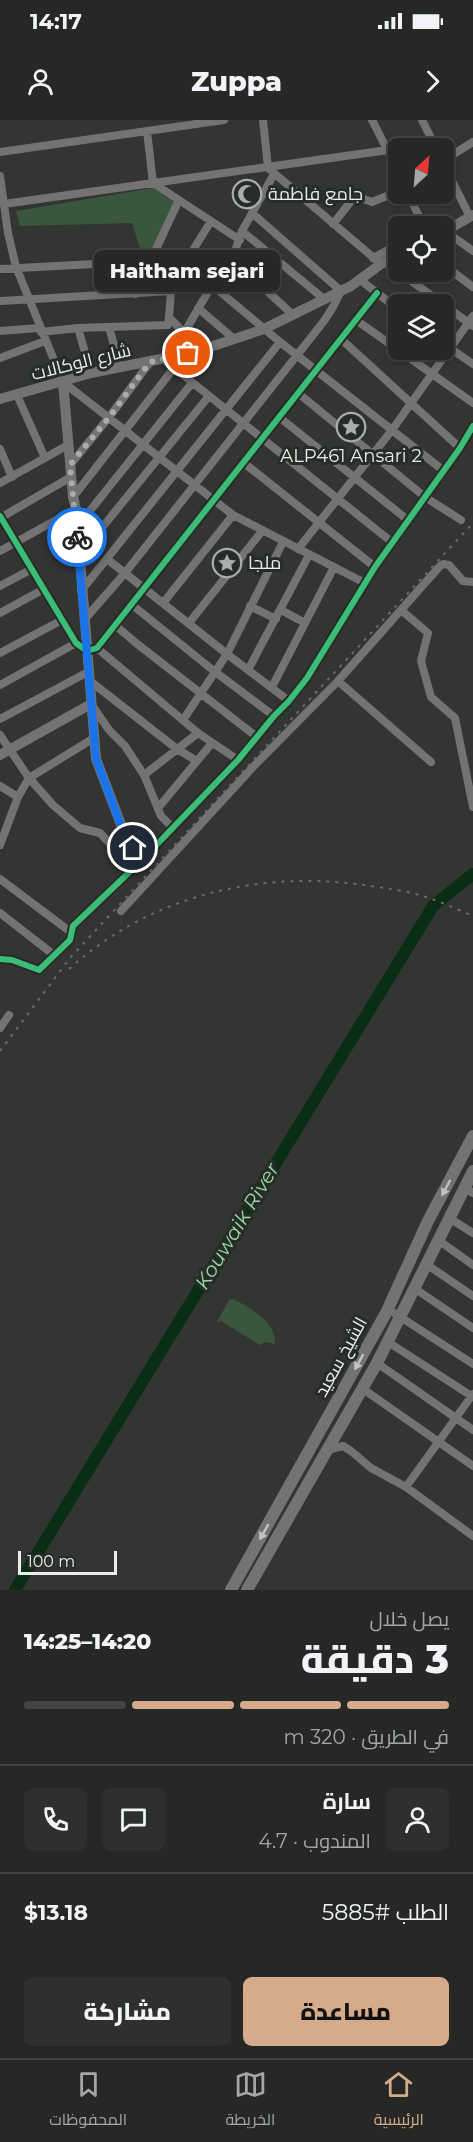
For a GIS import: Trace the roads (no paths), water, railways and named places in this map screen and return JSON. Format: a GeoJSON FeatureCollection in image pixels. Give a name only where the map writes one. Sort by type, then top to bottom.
{"type":"FeatureCollection","features":[{"type":"Feature","properties":{"kind":"main road","name":"الشيخ سعيد"},"geometry":{"type":"LineString","coordinates":[[231,1590],[388,1309],[428,1221],[473,1136]]}},
{"type":"Feature","properties":{"kind":"main road","name":"الشيخ سعيد"},"geometry":{"type":"LineString","coordinates":[[247,1590],[363,1389],[449,1218],[469,1191],[473,1171]]}},
{"type":"Feature","properties":{"kind":"main road"},"geometry":{"type":"LineString","coordinates":[[310,1451],[325,1454]]}},
{"type":"Feature","properties":{"kind":"street"},"geometry":{"type":"LineString","coordinates":[[0,152],[224,120]]}},
{"type":"Feature","properties":{"kind":"street"},"geometry":{"type":"LineString","coordinates":[[184,333],[229,256],[235,251],[271,171],[263,120]]}},
{"type":"Feature","properties":{"kind":"street"},"geometry":{"type":"LineString","coordinates":[[4,204],[153,183],[271,171],[388,150],[372,120]]}},
{"type":"Feature","properties":{"kind":"street"},"geometry":{"type":"LineString","coordinates":[[422,120],[431,138]]}},
{"type":"Feature","properties":{"kind":"street"},"geometry":{"type":"LineString","coordinates":[[147,131],[153,183]]}},
{"type":"Feature","properties":{"kind":"street"},"geometry":{"type":"LineString","coordinates":[[454,154],[473,142]]}},
{"type":"Feature","properties":{"kind":"street"},"geometry":{"type":"LineString","coordinates":[[271,171],[380,261],[428,294]]}},
{"type":"Feature","properties":{"kind":"street"},"geometry":{"type":"LineString","coordinates":[[0,179],[4,204],[4,233],[27,299],[63,382],[84,620],[92,649],[89,677],[96,759],[137,865]]}},
{"type":"Feature","properties":{"kind":"street"},"geometry":{"type":"LineString","coordinates":[[153,183],[211,221],[241,235],[324,299]]}},
{"type":"Feature","properties":{"kind":"street"},"geometry":{"type":"LineString","coordinates":[[454,184],[471,216],[454,226]]}},
{"type":"Feature","properties":{"kind":"street"},"geometry":{"type":"LineString","coordinates":[[333,224],[355,196],[372,202],[388,195]]}},
{"type":"Feature","properties":{"kind":"street"},"geometry":{"type":"LineString","coordinates":[[135,294],[179,200]]}},
{"type":"Feature","properties":{"kind":"street"},"geometry":{"type":"LineString","coordinates":[[84,620],[125,573],[243,423],[333,307],[341,291],[252,213]]}},
{"type":"Feature","properties":{"kind":"street"},"geometry":{"type":"LineString","coordinates":[[0,331],[168,325],[174,281],[211,221]]}},
{"type":"Feature","properties":{"kind":"street"},"geometry":{"type":"LineString","coordinates":[[454,237],[473,251]]}},
{"type":"Feature","properties":{"kind":"street"},"geometry":{"type":"LineString","coordinates":[[380,261],[388,254]]}},
{"type":"Feature","properties":{"kind":"street"},"geometry":{"type":"LineString","coordinates":[[229,256],[293,315]]}},
{"type":"Feature","properties":{"kind":"street","name":"شارع الوكالات"},"geometry":{"type":"LineString","coordinates":[[0,399],[91,373],[188,353],[264,329],[341,291],[380,261],[388,258]]}},
{"type":"Feature","properties":{"kind":"street"},"geometry":{"type":"LineString","coordinates":[[0,269],[151,261]]}},
{"type":"Feature","properties":{"kind":"street"},"geometry":{"type":"LineString","coordinates":[[454,273],[473,287]]}},
{"type":"Feature","properties":{"kind":"street"},"geometry":{"type":"LineString","coordinates":[[359,279],[388,302]]}},
{"type":"Feature","properties":{"kind":"street"},"geometry":{"type":"LineString","coordinates":[[212,285],[296,355],[444,471]]}},
{"type":"Feature","properties":{"kind":"street"},"geometry":{"type":"LineString","coordinates":[[0,301],[171,291]]}},
{"type":"Feature","properties":{"kind":"street"},"geometry":{"type":"LineString","coordinates":[[92,649],[115,625],[377,293]]}},
{"type":"Feature","properties":{"kind":"street"},"geometry":{"type":"LineString","coordinates":[[198,308],[234,339]]}},
{"type":"Feature","properties":{"kind":"street"},"geometry":{"type":"LineString","coordinates":[[454,311],[471,322],[454,339]]}},
{"type":"Feature","properties":{"kind":"street"},"geometry":{"type":"LineString","coordinates":[[169,317],[184,333],[188,353]]}},
{"type":"Feature","properties":{"kind":"street"},"geometry":{"type":"LineString","coordinates":[[356,320],[473,404]]}},
{"type":"Feature","properties":{"kind":"street"},"geometry":{"type":"LineString","coordinates":[[109,327],[120,367]]}},
{"type":"Feature","properties":{"kind":"street"},"geometry":{"type":"LineString","coordinates":[[78,328],[91,373]]}},
{"type":"Feature","properties":{"kind":"street"},"geometry":{"type":"LineString","coordinates":[[341,339],[460,448]]}},
{"type":"Feature","properties":{"kind":"street"},"geometry":{"type":"LineString","coordinates":[[0,358],[45,341]]}},
{"type":"Feature","properties":{"kind":"street"},"geometry":{"type":"LineString","coordinates":[[81,591],[280,342]]}},
{"type":"Feature","properties":{"kind":"street"},"geometry":{"type":"LineString","coordinates":[[454,351],[473,364]]}},
{"type":"Feature","properties":{"kind":"street"},"geometry":{"type":"LineString","coordinates":[[163,359],[393,543]]}},
{"type":"Feature","properties":{"kind":"street"},"geometry":{"type":"LineString","coordinates":[[298,549],[392,430],[433,375],[440,360]]}},
{"type":"Feature","properties":{"kind":"street"},"geometry":{"type":"LineString","coordinates":[[70,465],[150,362]]}},
{"type":"Feature","properties":{"kind":"street"},"geometry":{"type":"LineString","coordinates":[[73,497],[174,368]]}},
{"type":"Feature","properties":{"kind":"street"},"geometry":{"type":"LineString","coordinates":[[63,382],[110,416],[233,514],[365,583]]}},
{"type":"Feature","properties":{"kind":"street"},"geometry":{"type":"LineString","coordinates":[[77,527],[192,382]]}},
{"type":"Feature","properties":{"kind":"street"},"geometry":{"type":"LineString","coordinates":[[298,393],[426,497],[461,520]]}},
{"type":"Feature","properties":{"kind":"street"},"geometry":{"type":"LineString","coordinates":[[16,396],[45,458]]}},
{"type":"Feature","properties":{"kind":"street"},"geometry":{"type":"LineString","coordinates":[[79,556],[161,458],[209,396]]}},
{"type":"Feature","properties":{"kind":"street"},"geometry":{"type":"LineString","coordinates":[[279,417],[409,521]]}},
{"type":"Feature","properties":{"kind":"street"},"geometry":{"type":"LineString","coordinates":[[2,958],[39,970],[70,940],[73,926],[137,865],[238,760],[307,678],[375,567],[426,497],[473,426]]}},
{"type":"Feature","properties":{"kind":"street"},"geometry":{"type":"LineString","coordinates":[[0,483],[68,445]]}},
{"type":"Feature","properties":{"kind":"street"},"geometry":{"type":"LineString","coordinates":[[0,449],[12,477]]}},
{"type":"Feature","properties":{"kind":"street"},"geometry":{"type":"LineString","coordinates":[[244,463],[375,567]]}},
{"type":"Feature","properties":{"kind":"street"},"geometry":{"type":"LineString","coordinates":[[71,477],[0,517],[76,643],[92,649],[198,733],[238,760]]}},
{"type":"Feature","properties":{"kind":"street"},"geometry":{"type":"LineString","coordinates":[[0,551],[76,509]]}},
{"type":"Feature","properties":{"kind":"street"},"geometry":{"type":"LineString","coordinates":[[163,603],[233,514]]}},
{"type":"Feature","properties":{"kind":"street"},"geometry":{"type":"LineString","coordinates":[[189,623],[262,531]]}},
{"type":"Feature","properties":{"kind":"street"},"geometry":{"type":"LineString","coordinates":[[183,720],[227,654],[283,542]]}},
{"type":"Feature","properties":{"kind":"street"},"geometry":{"type":"LineString","coordinates":[[248,670],[309,555]]}},
{"type":"Feature","properties":{"kind":"street"},"geometry":{"type":"LineString","coordinates":[[107,559],[289,700]]}},
{"type":"Feature","properties":{"kind":"street"},"geometry":{"type":"LineString","coordinates":[[121,911],[253,767],[338,681],[443,564],[451,566],[463,581],[473,582]]}},
{"type":"Feature","properties":{"kind":"street"},"geometry":{"type":"LineString","coordinates":[[272,687],[334,567]]}},
{"type":"Feature","properties":{"kind":"street"},"geometry":{"type":"LineString","coordinates":[[0,585],[32,569]]}},
{"type":"Feature","properties":{"kind":"street"},"geometry":{"type":"LineString","coordinates":[[0,613],[44,589]]}},
{"type":"Feature","properties":{"kind":"street"},"geometry":{"type":"LineString","coordinates":[[131,604],[274,716]]}},
{"type":"Feature","properties":{"kind":"street"},"geometry":{"type":"LineString","coordinates":[[250,606],[276,619]]}},
{"type":"Feature","properties":{"kind":"street"},"geometry":{"type":"LineString","coordinates":[[281,610],[305,623]]}},
{"type":"Feature","properties":{"kind":"street"},"geometry":{"type":"LineString","coordinates":[[401,610],[428,633],[421,662],[431,697],[455,718],[473,807]]}},
{"type":"Feature","properties":{"kind":"street"},"geometry":{"type":"LineString","coordinates":[[0,653],[62,620]]}},
{"type":"Feature","properties":{"kind":"street"},"geometry":{"type":"LineString","coordinates":[[115,625],[257,737]]}},
{"type":"Feature","properties":{"kind":"street"},"geometry":{"type":"LineString","coordinates":[[0,685],[76,643]]}},
{"type":"Feature","properties":{"kind":"street"},"geometry":{"type":"LineString","coordinates":[[0,719],[89,677]]}},
{"type":"Feature","properties":{"kind":"street"},"geometry":{"type":"LineString","coordinates":[[89,677],[177,749],[197,761]]}},
{"type":"Feature","properties":{"kind":"street"},"geometry":{"type":"LineString","coordinates":[[338,681],[431,762]]}},
{"type":"Feature","properties":{"kind":"street"},"geometry":{"type":"LineString","coordinates":[[4,753],[91,704]]}},
{"type":"Feature","properties":{"kind":"street"},"geometry":{"type":"LineString","coordinates":[[91,704],[109,730],[125,746],[144,775],[161,816],[172,827]]}},
{"type":"Feature","properties":{"kind":"street"},"geometry":{"type":"LineString","coordinates":[[144,775],[198,733]]}},
{"type":"Feature","properties":{"kind":"street"},"geometry":{"type":"LineString","coordinates":[[0,735],[4,753],[53,805],[80,828],[100,833],[137,865]]}},
{"type":"Feature","properties":{"kind":"street"},"geometry":{"type":"LineString","coordinates":[[0,845],[18,797],[29,778],[94,738]]}},
{"type":"Feature","properties":{"kind":"street"},"geometry":{"type":"LineString","coordinates":[[158,808],[212,743]]}},
{"type":"Feature","properties":{"kind":"street"},"geometry":{"type":"LineString","coordinates":[[0,786],[18,797]]}},
{"type":"Feature","properties":{"kind":"street"},"geometry":{"type":"LineString","coordinates":[[0,879],[72,933]]}},
{"type":"Feature","properties":{"kind":"street"},"geometry":{"type":"LineString","coordinates":[[0,913],[54,955]]}},
{"type":"Feature","properties":{"kind":"street"},"geometry":{"type":"LineString","coordinates":[[0,1028],[9,1015]]}},
{"type":"Feature","properties":{"kind":"street"},"geometry":{"type":"LineString","coordinates":[[449,1218],[473,1233]]}},
{"type":"Feature","properties":{"kind":"street"},"geometry":{"type":"LineString","coordinates":[[438,1240],[473,1264]]}},
{"type":"Feature","properties":{"kind":"street"},"geometry":{"type":"LineString","coordinates":[[426,1264],[473,1296]]}},
{"type":"Feature","properties":{"kind":"street"},"geometry":{"type":"LineString","coordinates":[[414,1288],[473,1328]]}},
{"type":"Feature","properties":{"kind":"street"},"geometry":{"type":"LineString","coordinates":[[388,1309],[473,1364]]}},
{"type":"Feature","properties":{"kind":"street"},"geometry":{"type":"LineString","coordinates":[[388,1342],[473,1396],[406,1487]]}},
{"type":"Feature","properties":{"kind":"street"},"geometry":{"type":"LineString","coordinates":[[377,1363],[473,1430]]}},
{"type":"Feature","properties":{"kind":"street"},"geometry":{"type":"LineString","coordinates":[[363,1389],[473,1466]]}},
{"type":"Feature","properties":{"kind":"street"},"geometry":{"type":"LineString","coordinates":[[325,1454],[343,1446],[371,1468],[406,1487],[473,1536]]}},
{"type":"Feature","properties":{"kind":"waterway","name":"Kouwaik River"},"geometry":{"type":"LineString","coordinates":[[15,1590],[433,906],[473,874]]}},
{"type":"Feature","properties":{"kind":"railway"},"geometry":{"type":"LineString","coordinates":[[0,1051],[70,958],[473,523]]}},
{"type":"Feature","properties":{"kind":"railway"},"geometry":{"type":"LineString","coordinates":[[69,969],[102,943],[137,921],[213,892],[253,885],[294,881],[336,882],[383,888],[426,897],[473,916]]}},
{"type":"Feature","properties":{"kind":"place","name":"جامع فاطمة"},"geometry":{"type":"Point","coordinates":[247,194]}},
{"type":"Feature","properties":{"kind":"place","name":"Haitham sejari"},"geometry":{"type":"Point","coordinates":[188,353]}},
{"type":"Feature","properties":{"kind":"place","name":"ALP461 Ansari 2"},"geometry":{"type":"Point","coordinates":[351,427]}},
{"type":"Feature","properties":{"kind":"place","name":"ملجا"},"geometry":{"type":"Point","coordinates":[227,563]}}]}
